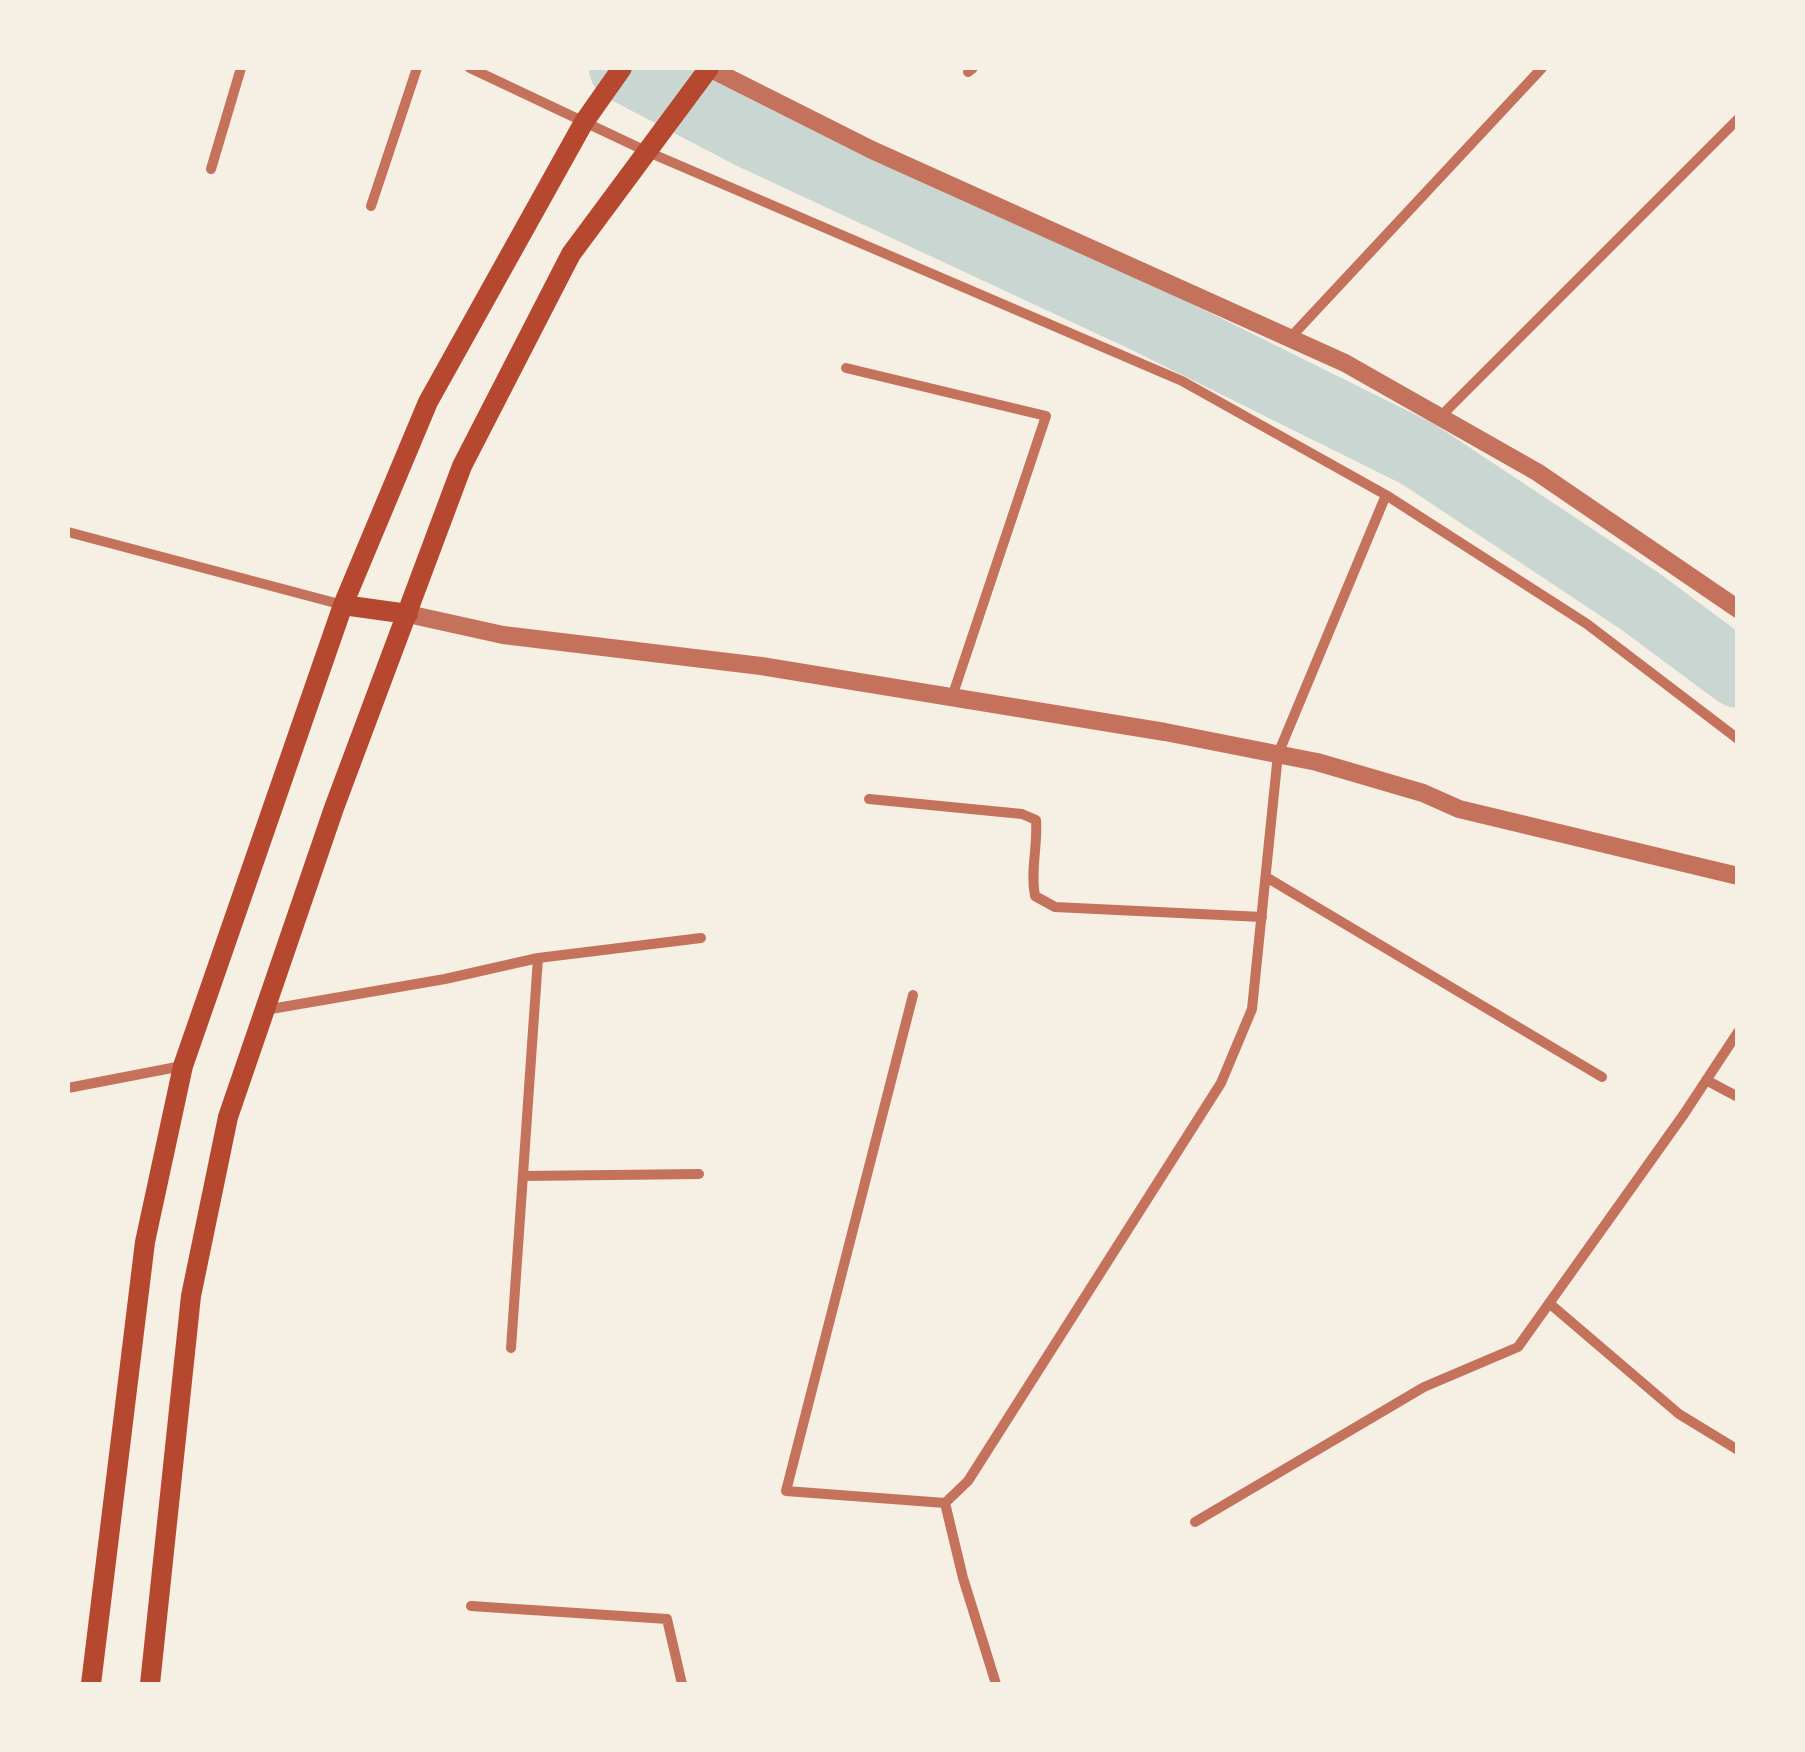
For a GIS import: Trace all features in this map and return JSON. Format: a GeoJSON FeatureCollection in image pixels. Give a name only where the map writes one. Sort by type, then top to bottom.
{"type":"FeatureCollection","features":[{"type":"Feature","properties":{"kind":"main road"},"geometry":{"type":"LineString","coordinates":[[91,1684],[144,1242],[183,1066],[343,604],[428,402],[589,115],[622,68]]}},
{"type":"Feature","properties":{"kind":"main road"},"geometry":{"type":"LineString","coordinates":[[150,1684],[191,1296],[228,1117],[264,1010],[334,808],[462,466],[570,254],[706,71]]}},
{"type":"Feature","properties":{"kind":"main road"},"geometry":{"type":"LineString","coordinates":[[343,604],[408,614]]}},
{"type":"Feature","properties":{"kind":"street"},"geometry":{"type":"LineString","coordinates":[[210,169],[241,68]]}},
{"type":"Feature","properties":{"kind":"street"},"geometry":{"type":"LineString","coordinates":[[371,206],[417,68]]}},
{"type":"Feature","properties":{"kind":"street"},"geometry":{"type":"LineString","coordinates":[[470,68],[589,115],[648,152],[1182,381],[1386,496],[1587,624],[1738,739]]}},
{"type":"Feature","properties":{"kind":"street"},"geometry":{"type":"LineString","coordinates":[[1290,338],[1542,68]]}},
{"type":"Feature","properties":{"kind":"street"},"geometry":{"type":"LineString","coordinates":[[706,71],[872,150],[1345,362],[1538,472],[1738,609]]}},
{"type":"Feature","properties":{"kind":"street"},"geometry":{"type":"LineString","coordinates":[[1440,417],[1738,119]]}},
{"type":"Feature","properties":{"kind":"street"},"geometry":{"type":"LineString","coordinates":[[846,368],[1046,416],[952,697]]}},
{"type":"Feature","properties":{"kind":"street"},"geometry":{"type":"LineString","coordinates":[[912,996],[786,1491],[945,1503],[968,1481],[1221,1084],[1252,1008],[1278,754],[1386,496]]}},
{"type":"Feature","properties":{"kind":"street"},"geometry":{"type":"LineString","coordinates":[[68,532],[343,604]]}},
{"type":"Feature","properties":{"kind":"street"},"geometry":{"type":"LineString","coordinates":[[408,614],[503,635],[761,666],[1278,754],[1423,793],[1459,809],[1738,876]]}},
{"type":"Feature","properties":{"kind":"street"},"geometry":{"type":"LineString","coordinates":[[869,799],[1022,814],[1036,820],[1038,842],[1032,880],[1035,896],[1055,907],[1262,917]]}},
{"type":"Feature","properties":{"kind":"street"},"geometry":{"type":"LineString","coordinates":[[1266,877],[1602,1077]]}},
{"type":"Feature","properties":{"kind":"street"},"geometry":{"type":"LineString","coordinates":[[264,1010],[445,979],[538,958],[701,938]]}},
{"type":"Feature","properties":{"kind":"street"},"geometry":{"type":"LineString","coordinates":[[511,1348],[538,958]]}},
{"type":"Feature","properties":{"kind":"street"},"geometry":{"type":"LineString","coordinates":[[1195,1522],[1424,1387],[1518,1347],[1738,1032]]}},
{"type":"Feature","properties":{"kind":"street"},"geometry":{"type":"LineString","coordinates":[[68,1088],[183,1066]]}},
{"type":"Feature","properties":{"kind":"street"},"geometry":{"type":"LineString","coordinates":[[1706,1080],[1738,1096]]}},
{"type":"Feature","properties":{"kind":"street"},"geometry":{"type":"LineString","coordinates":[[523,1176],[699,1174]]}},
{"type":"Feature","properties":{"kind":"street"},"geometry":{"type":"LineString","coordinates":[[1549,1304],[1680,1414],[1738,1450]]}},
{"type":"Feature","properties":{"kind":"street"},"geometry":{"type":"LineString","coordinates":[[945,1503],[963,1578],[996,1684]]}},
{"type":"Feature","properties":{"kind":"street"},"geometry":{"type":"LineString","coordinates":[[472,1606],[668,1618],[682,1684]]}},
{"type":"Feature","properties":{"kind":"waterway"},"geometry":{"type":"LineString","coordinates":[[623,68],[749,134],[1150,321],[1418,454],[1641,602],[1738,674]]}}]}
